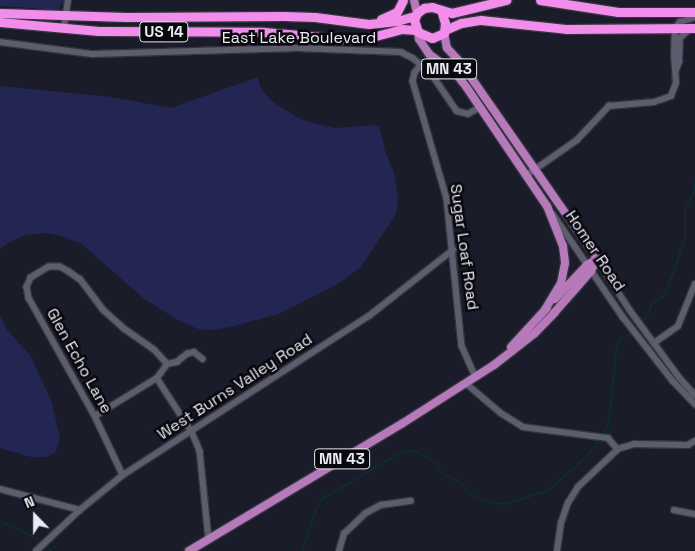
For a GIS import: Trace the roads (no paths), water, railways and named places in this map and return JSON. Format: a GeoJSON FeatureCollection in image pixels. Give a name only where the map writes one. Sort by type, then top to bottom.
{"type":"FeatureCollection","features":[{"type":"Feature","properties":{"kind":"highway"},"geometry":{"type":"LineString","coordinates":[[355,23],[378,20],[395,15],[400,9],[403,0]]}},
{"type":"Feature","properties":{"kind":"highway","name":"US 14"},"geometry":{"type":"LineString","coordinates":[[0,13],[65,16],[284,16],[315,17],[355,23],[383,24],[416,14],[426,7],[437,6],[455,13],[481,4],[506,0]]}},
{"type":"Feature","properties":{"kind":"highway"},"geometry":{"type":"LineString","coordinates":[[540,0],[618,12],[695,12]]}},
{"type":"Feature","properties":{"kind":"highway"},"geometry":{"type":"LineString","coordinates":[[437,6],[445,31]]}},
{"type":"Feature","properties":{"kind":"highway"},"geometry":{"type":"LineString","coordinates":[[416,14],[417,31]]}},
{"type":"Feature","properties":{"kind":"highway","name":"US 14"},"geometry":{"type":"LineString","coordinates":[[0,22],[134,32],[264,32],[346,39],[372,36],[402,29],[417,31],[432,38],[461,23],[481,20],[566,29],[693,28]]}},
{"type":"Feature","properties":{"kind":"main road"},"geometry":{"type":"LineString","coordinates":[[414,0],[416,14]]}},
{"type":"Feature","properties":{"kind":"main road","name":"MN 43"},"geometry":{"type":"LineString","coordinates":[[417,31],[419,39],[429,54],[457,75],[480,108]]}},
{"type":"Feature","properties":{"kind":"main road","name":"Homer Road"},"geometry":{"type":"LineString","coordinates":[[445,31],[446,48],[461,63],[597,259]]}},
{"type":"Feature","properties":{"kind":"main road","name":"Homer Road"},"geometry":{"type":"LineString","coordinates":[[480,108],[547,206]]}},
{"type":"Feature","properties":{"kind":"main road","name":"MN 43"},"geometry":{"type":"LineString","coordinates":[[545,310],[561,283],[564,263],[564,246],[547,206]]}},
{"type":"Feature","properties":{"kind":"main road","name":"MN 43"},"geometry":{"type":"LineString","coordinates":[[189,551],[466,384],[494,365],[535,333],[597,259]]}},
{"type":"Feature","properties":{"kind":"main road","name":"MN 43"},"geometry":{"type":"LineString","coordinates":[[494,365],[545,310],[589,268]]}},
{"type":"Feature","properties":{"kind":"street"},"geometry":{"type":"LineString","coordinates":[[64,28],[68,0]]}},
{"type":"Feature","properties":{"kind":"street"},"geometry":{"type":"LineString","coordinates":[[527,175],[576,141],[609,106],[654,102],[671,96],[676,89],[675,28],[680,22],[695,17]]}},
{"type":"Feature","properties":{"kind":"street"},"geometry":{"type":"LineString","coordinates":[[676,70],[679,62],[680,38],[685,32],[693,28]]}},
{"type":"Feature","properties":{"kind":"street","name":"East Lake Boulevard"},"geometry":{"type":"LineString","coordinates":[[0,42],[93,54],[297,48],[357,52],[392,51],[407,54],[422,64],[431,73],[457,111],[468,114],[480,108]]}},
{"type":"Feature","properties":{"kind":"street","name":"Sugar Loaf Road"},"geometry":{"type":"LineString","coordinates":[[422,64],[415,73],[413,81],[447,198],[462,346],[476,377]]}},
{"type":"Feature","properties":{"kind":"street","name":"Homer Road"},"geometry":{"type":"LineString","coordinates":[[547,206],[623,317],[673,381],[695,404]]}},
{"type":"Feature","properties":{"kind":"street","name":"West Burns Valley Road"},"geometry":{"type":"LineString","coordinates":[[36,551],[80,510],[123,475],[369,316],[453,250]]}},
{"type":"Feature","properties":{"kind":"street","name":"Homer Road"},"geometry":{"type":"LineString","coordinates":[[597,259],[630,310],[695,395]]}},
{"type":"Feature","properties":{"kind":"street","name":"Glen Echo Lane"},"geometry":{"type":"LineString","coordinates":[[123,475],[94,416],[28,298],[27,287],[31,278],[49,267],[60,267],[69,272],[80,280],[103,310],[154,350],[167,364]]}},
{"type":"Feature","properties":{"kind":"street"},"geometry":{"type":"LineString","coordinates":[[654,343],[678,326],[695,284]]}},
{"type":"Feature","properties":{"kind":"street"},"geometry":{"type":"LineString","coordinates":[[94,416],[157,378],[167,364],[178,362],[187,354],[194,352],[202,359]]}},
{"type":"Feature","properties":{"kind":"street"},"geometry":{"type":"LineString","coordinates":[[157,378],[192,432],[200,451],[209,539]]}},
{"type":"Feature","properties":{"kind":"street"},"geometry":{"type":"LineString","coordinates":[[466,384],[501,413],[523,427],[608,438],[618,449]]}},
{"type":"Feature","properties":{"kind":"street"},"geometry":{"type":"LineString","coordinates":[[558,551],[561,523],[568,503],[578,487],[618,449],[634,444],[688,445],[695,441]]}},
{"type":"Feature","properties":{"kind":"street"},"geometry":{"type":"LineString","coordinates":[[0,489],[80,510]]}},
{"type":"Feature","properties":{"kind":"street"},"geometry":{"type":"LineString","coordinates":[[339,551],[344,534],[366,513],[381,506],[412,501]]}},
{"type":"Feature","properties":{"kind":"street"},"geometry":{"type":"LineString","coordinates":[[674,510],[695,514]]}},
{"type":"Feature","properties":{"kind":"waterway"},"geometry":{"type":"LineString","coordinates":[[642,320],[648,313],[652,302],[662,297],[669,283],[685,236],[685,208],[693,192],[695,180]]}},
{"type":"Feature","properties":{"kind":"waterway"},"geometry":{"type":"LineString","coordinates":[[603,435],[608,422],[616,349],[620,338],[631,333]]}},
{"type":"Feature","properties":{"kind":"waterway"},"geometry":{"type":"LineString","coordinates":[[302,551],[315,510],[322,498],[399,453],[412,450],[423,454],[436,463],[443,474],[459,481],[469,493],[485,501],[504,504],[548,490],[582,460],[600,440]]}},
{"type":"Feature","properties":{"kind":"waterway"},"geometry":{"type":"LineString","coordinates":[[0,521],[42,541]]}},
{"type":"Feature","properties":{"kind":"waterway"},"geometry":{"type":"LineString","coordinates":[[46,546],[51,551]]}}]}
